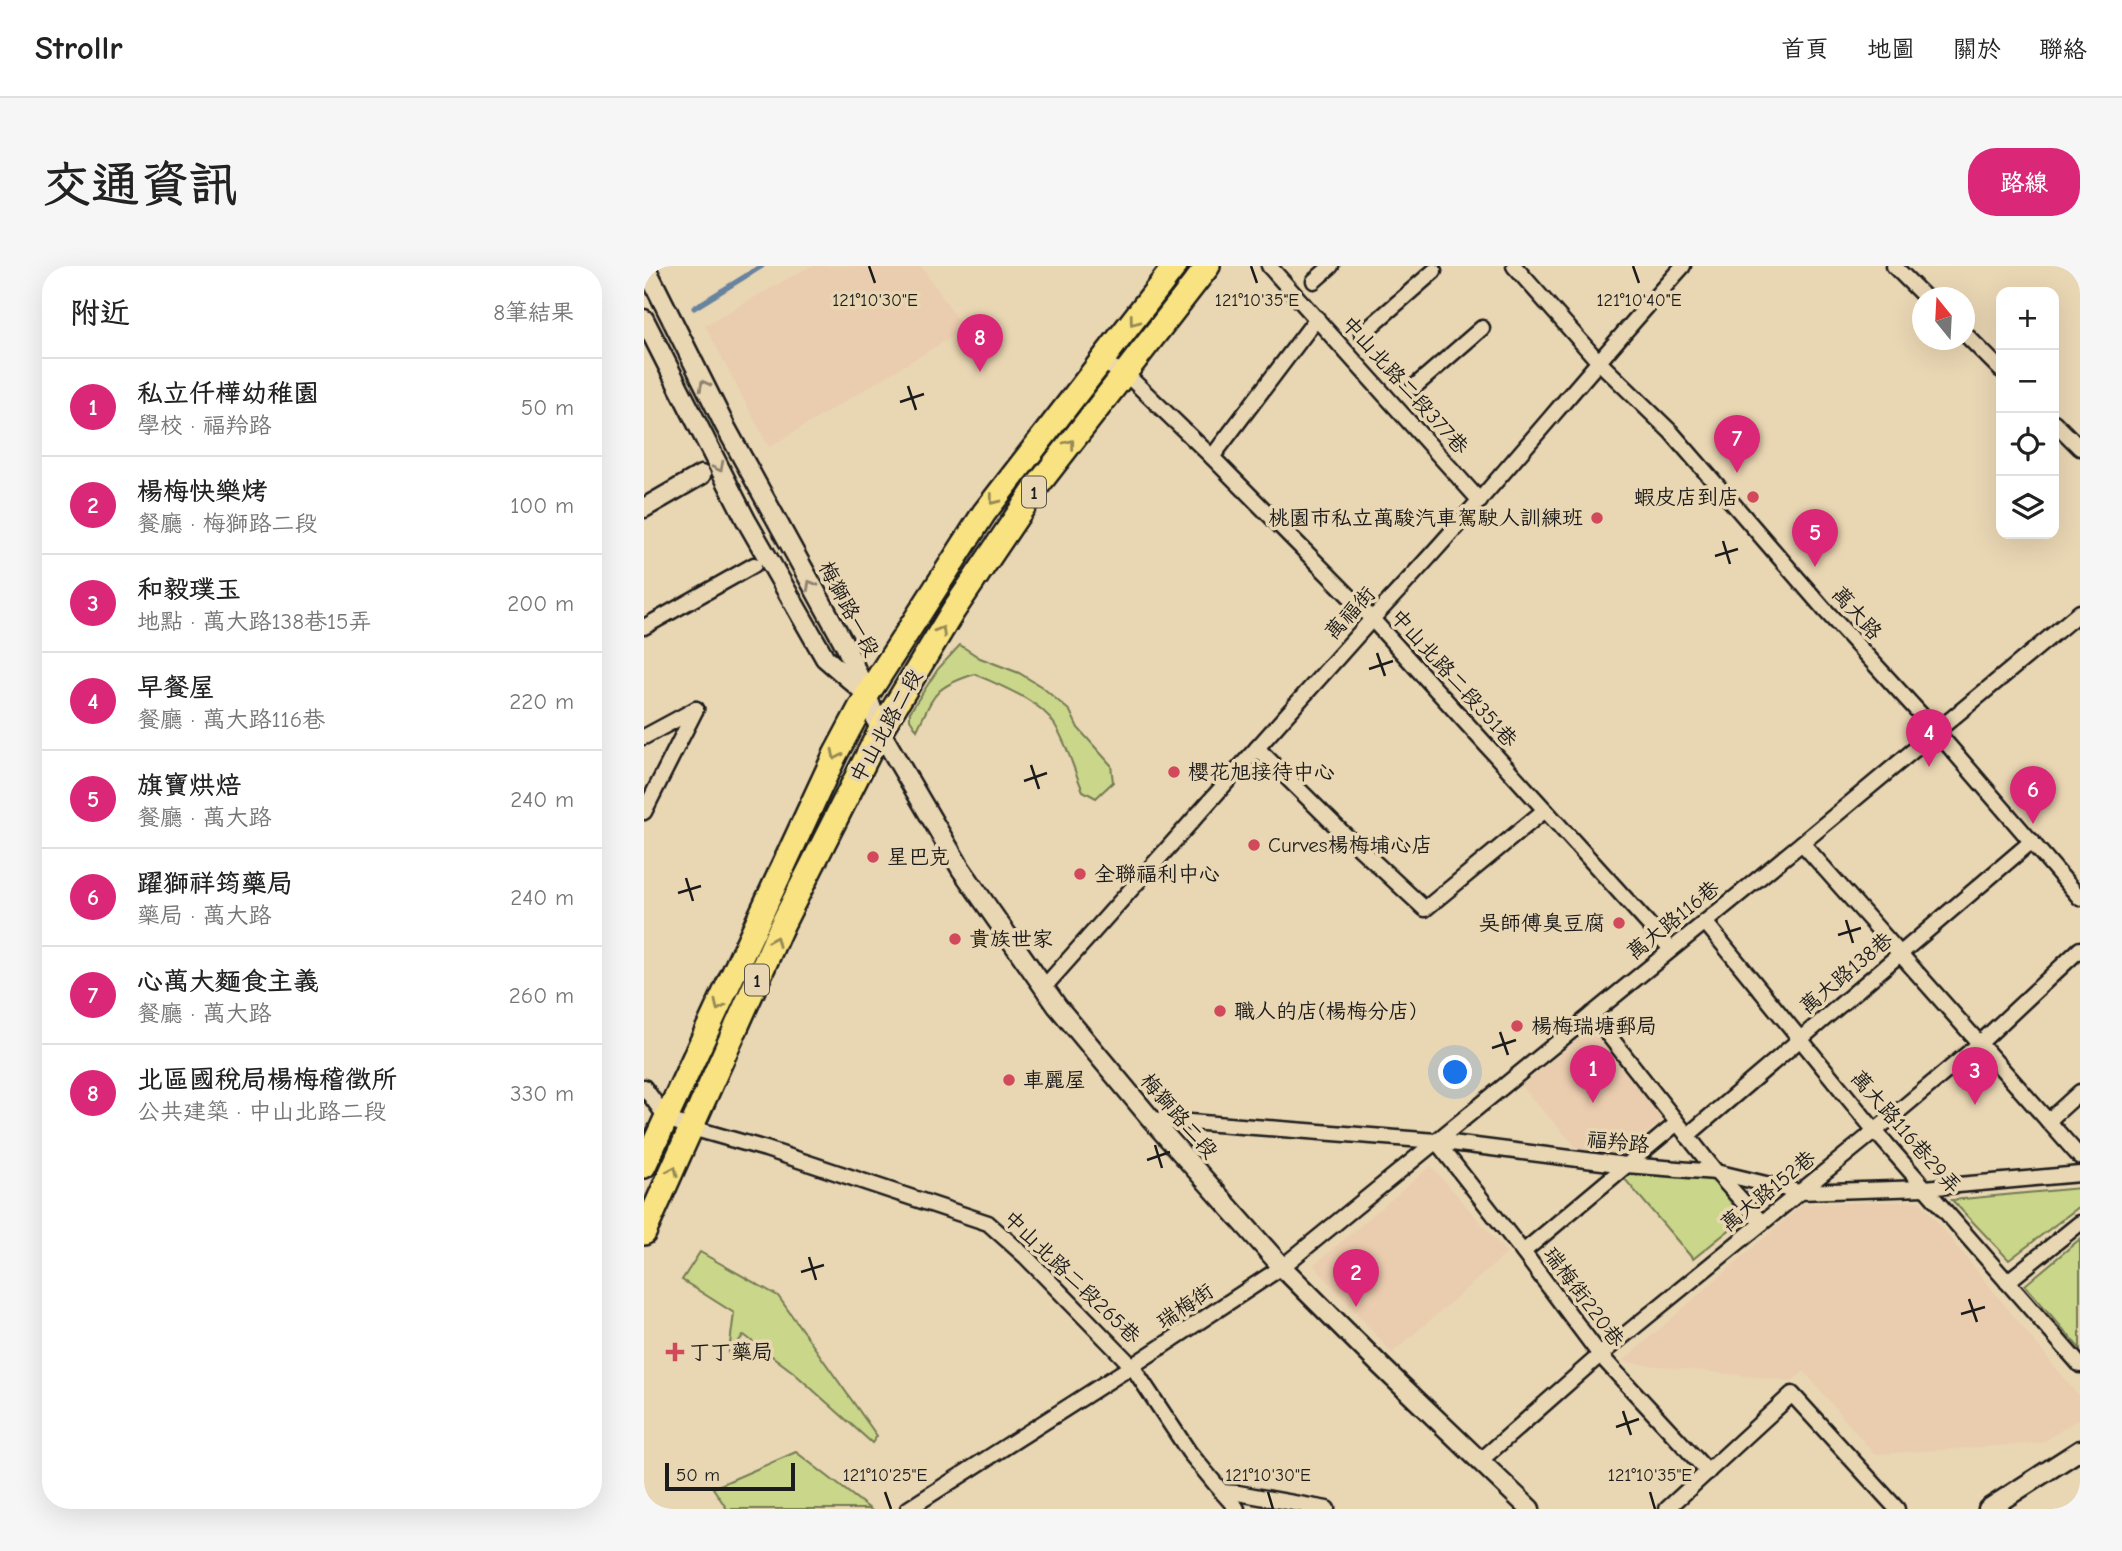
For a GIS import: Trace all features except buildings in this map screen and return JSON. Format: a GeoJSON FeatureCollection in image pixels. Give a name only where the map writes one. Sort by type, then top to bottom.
{"type":"FeatureCollection","features":[{"type":"Feature","properties":{"kind":"main road","name":"中山北路二段"},"geometry":{"type":"LineString","coordinates":[[644,1166],[835,755],[867,695],[984,513],[1175,266]]}},
{"type":"Feature","properties":{"kind":"main road","name":"中山北路二段"},"geometry":{"type":"LineString","coordinates":[[646,1223],[692,1128],[782,925],[880,731],[953,611],[1032,494],[1208,266]]}},
{"type":"Feature","properties":{"kind":"street","name":"梅獅路一段"},"geometry":{"type":"LineString","coordinates":[[645,266],[725,426],[845,645],[867,695]]}},
{"type":"Feature","properties":{"kind":"street","name":"中山北路二段377巷"},"geometry":{"type":"LineString","coordinates":[[1269,266],[1480,501]]}},
{"type":"Feature","properties":{"kind":"street"},"geometry":{"type":"LineString","coordinates":[[1314,281],[1331,266]]}},
{"type":"Feature","properties":{"kind":"street","name":"萬大路"},"geometry":{"type":"LineString","coordinates":[[1514,266],[1598,360],[1671,432],[2080,898]]}},
{"type":"Feature","properties":{"kind":"street","name":"萬福街"},"geometry":{"type":"LineString","coordinates":[[1045,986],[1480,501],[1598,360],[1683,266]]}},
{"type":"Feature","properties":{"kind":"street"},"geometry":{"type":"LineString","coordinates":[[1894,266],[1915,287]]}},
{"type":"Feature","properties":{"kind":"street"},"geometry":{"type":"LineString","coordinates":[[1362,334],[1434,271]]}},
{"type":"Feature","properties":{"kind":"street"},"geometry":{"type":"LineString","coordinates":[[1212,457],[1317,318]]}},
{"type":"Feature","properties":{"kind":"street","name":"梅獅路一段"},"geometry":{"type":"LineString","coordinates":[[644,319],[746,520],[825,658],[867,695]]}},
{"type":"Feature","properties":{"kind":"street"},"geometry":{"type":"LineString","coordinates":[[1414,387],[1482,328]]}},
{"type":"Feature","properties":{"kind":"street"},"geometry":{"type":"LineString","coordinates":[[1975,344],[1996,365]]}},
{"type":"Feature","properties":{"kind":"street","name":"中山北路二段351巷"},"geometry":{"type":"LineString","coordinates":[[1102,363],[1125,373],[1372,619],[1671,949]]}},
{"type":"Feature","properties":{"kind":"street"},"geometry":{"type":"LineString","coordinates":[[2059,427],[2080,448]]}},
{"type":"Feature","properties":{"kind":"street"},"geometry":{"type":"LineString","coordinates":[[644,508],[701,475]]}},
{"type":"Feature","properties":{"kind":"street"},"geometry":{"type":"LineString","coordinates":[[644,627],[754,565]]}},
{"type":"Feature","properties":{"kind":"street","name":"萬大路116巷"},"geometry":{"type":"LineString","coordinates":[[1436,1141],[2080,612]]}},
{"type":"Feature","properties":{"kind":"street","name":"梅獅路二段"},"geometry":{"type":"LineString","coordinates":[[867,695],[880,731],[961,869],[1057,1006],[1151,1119],[1282,1267],[1530,1509]]}},
{"type":"Feature","properties":{"kind":"street"},"geometry":{"type":"LineString","coordinates":[[644,737],[696,709],[644,812]]}},
{"type":"Feature","properties":{"kind":"street"},"geometry":{"type":"LineString","coordinates":[[1257,748],[1425,909],[1545,810]]}},
{"type":"Feature","properties":{"kind":"street","name":"萬大路138巷"},"geometry":{"type":"LineString","coordinates":[[1687,1136],[2032,841]]}},
{"type":"Feature","properties":{"kind":"street"},"geometry":{"type":"LineString","coordinates":[[1802,843],[2080,1157]]}},
{"type":"Feature","properties":{"kind":"street","name":"萬大路116巷29弄"},"geometry":{"type":"LineString","coordinates":[[1705,922],[1875,1131],[2080,1365]]}},
{"type":"Feature","properties":{"kind":"street","name":"萬大路152巷"},"geometry":{"type":"LineString","coordinates":[[1480,1461],[1600,1355],[1979,1044],[2080,949]]}},
{"type":"Feature","properties":{"kind":"street"},"geometry":{"type":"LineString","coordinates":[[1592,1014],[1716,1172],[1762,1223]]}},
{"type":"Feature","properties":{"kind":"street"},"geometry":{"type":"LineString","coordinates":[[644,1087],[667,1119]]}},
{"type":"Feature","properties":{"kind":"street"},"geometry":{"type":"LineString","coordinates":[[2048,1121],[2080,1093]]}},
{"type":"Feature","properties":{"kind":"street","name":"中山北路二段265巷"},"geometry":{"type":"LineString","coordinates":[[667,1119],[988,1223],[1026,1257],[1132,1366],[1189,1451],[1237,1509]]}},
{"type":"Feature","properties":{"kind":"street","name":"福羚路"},"geometry":{"type":"LineString","coordinates":[[1151,1119],[1436,1141],[1626,1166],[1716,1172],[1800,1192],[1925,1188],[2080,1174]]}},
{"type":"Feature","properties":{"kind":"street"},"geometry":{"type":"LineString","coordinates":[[1523,1252],[1677,1123]]}},
{"type":"Feature","properties":{"kind":"street","name":"瑞梅街220巷"},"geometry":{"type":"LineString","coordinates":[[1436,1141],[1600,1355],[1708,1472]]}},
{"type":"Feature","properties":{"kind":"street","name":"瑞梅街"},"geometry":{"type":"LineString","coordinates":[[912,1508],[1282,1267],[1436,1141]]}},
{"type":"Feature","properties":{"kind":"street"},"geometry":{"type":"LineString","coordinates":[[2007,1282],[2080,1223]]}},
{"type":"Feature","properties":{"kind":"street"},"geometry":{"type":"LineString","coordinates":[[1667,1509],[1792,1394],[1897,1509]]}},
{"type":"Feature","properties":{"kind":"street"},"geometry":{"type":"LineString","coordinates":[[1988,1509],[2080,1450]]}},
{"type":"Feature","properties":{"kind":"street"},"geometry":{"type":"LineString","coordinates":[[1222,1492],[1327,1509]]}},
{"type":"Feature","properties":{"kind":"shaded area"},"geometry":{"type":"Polygon","coordinates":[[[811,266],[921,266],[964,329],[769,447],[705,325],[811,266]]]}},
{"type":"Feature","properties":{"kind":"shaded area"},"geometry":{"type":"Polygon","coordinates":[[[1592,1028],[1663,1120],[1621,1154],[1580,1151],[1521,1086],[1592,1028]]]}},
{"type":"Feature","properties":{"kind":"shaded area"},"geometry":{"type":"Polygon","coordinates":[[[1431,1166],[1507,1253],[1392,1353],[1314,1265],[1431,1166]]]}},
{"type":"Feature","properties":{"kind":"shaded area"},"geometry":{"type":"Polygon","coordinates":[[[1920,1201],[2080,1398],[2080,1418],[2041,1443],[1874,1454],[1804,1371],[1792,1381],[1622,1362],[1803,1204],[1920,1201]]]}},
{"type":"Feature","properties":{"kind":"green space"},"geometry":{"type":"Polygon","coordinates":[[[960,645],[980,658],[1019,673],[1042,687],[1070,711],[1078,728],[1111,765],[1113,782],[1096,798],[1083,791],[1062,738],[1047,714],[1017,694],[975,674],[951,683],[937,693],[917,730],[910,719],[910,712],[938,669],[960,645]]]}},
{"type":"Feature","properties":{"kind":"green space"},"geometry":{"type":"Polygon","coordinates":[[[1628,1173],[1713,1180],[1744,1218],[1693,1259],[1623,1177],[1628,1173]]]}},
{"type":"Feature","properties":{"kind":"green space"},"geometry":{"type":"Polygon","coordinates":[[[2080,1188],[2080,1206],[2009,1260],[1952,1200],[2080,1188]]]}},
{"type":"Feature","properties":{"kind":"green space"},"geometry":{"type":"Polygon","coordinates":[[[2080,1239],[2080,1349],[2025,1285],[2080,1239]]]}},
{"type":"Feature","properties":{"kind":"green space"},"geometry":{"type":"Polygon","coordinates":[[[700,1252],[778,1296],[877,1436],[872,1443],[793,1372],[744,1335],[729,1352],[734,1313],[682,1280],[700,1252]]]}},
{"type":"Feature","properties":{"kind":"green space"},"geometry":{"type":"Polygon","coordinates":[[[796,1452],[870,1509],[727,1509],[713,1488],[796,1452]]]}},
{"type":"Feature","properties":{"kind":"waterway"},"geometry":{"type":"LineString","coordinates":[[694,308],[762,266]]}},
{"type":"Feature","properties":{"kind":"place","name":"北區國稅局楊梅稽徵所"},"geometry":{"type":"Point","coordinates":[980,372]}},
{"type":"Feature","properties":{"kind":"place","name":"心萬大麵食主義"},"geometry":{"type":"Point","coordinates":[1737,473]}},
{"type":"Feature","properties":{"kind":"place","name":"蝦皮店到店"},"geometry":{"type":"Point","coordinates":[1753,497]}},
{"type":"Feature","properties":{"kind":"place","name":"桃園市私立萬駿汽車駕駛人訓練班"},"geometry":{"type":"Point","coordinates":[1597,518]}},
{"type":"Feature","properties":{"kind":"place","name":"旗寶烘焙"},"geometry":{"type":"Point","coordinates":[1815,567]}},
{"type":"Feature","properties":{"kind":"place","name":"早餐屋"},"geometry":{"type":"Point","coordinates":[1929,767]}},
{"type":"Feature","properties":{"kind":"place","name":"櫻花旭接待中心"},"geometry":{"type":"Point","coordinates":[1174,772]}},
{"type":"Feature","properties":{"kind":"place","name":"躍獅祥筠藥局"},"geometry":{"type":"Point","coordinates":[2033,824]}},
{"type":"Feature","properties":{"kind":"place","name":"Curves楊梅埔心店"},"geometry":{"type":"Point","coordinates":[1254,845]}},
{"type":"Feature","properties":{"kind":"place","name":"星巴克"},"geometry":{"type":"Point","coordinates":[873,857]}},
{"type":"Feature","properties":{"kind":"place","name":"全聯福利中心"},"geometry":{"type":"Point","coordinates":[1080,874]}},
{"type":"Feature","properties":{"kind":"place","name":"吳師傅臭豆腐"},"geometry":{"type":"Point","coordinates":[1619,923]}},
{"type":"Feature","properties":{"kind":"place","name":"貴族世家"},"geometry":{"type":"Point","coordinates":[955,939]}},
{"type":"Feature","properties":{"kind":"place","name":"職人的店(楊梅分店)"},"geometry":{"type":"Point","coordinates":[1220,1011]}},
{"type":"Feature","properties":{"kind":"place","name":"楊梅瑞塘郵局"},"geometry":{"type":"Point","coordinates":[1517,1026]}},
{"type":"Feature","properties":{"kind":"place","name":"車麗屋"},"geometry":{"type":"Point","coordinates":[1009,1080]}},
{"type":"Feature","properties":{"kind":"place","name":"私立仟樺幼稚園"},"geometry":{"type":"Point","coordinates":[1593,1103]}},
{"type":"Feature","properties":{"kind":"place","name":"和毅璞玉"},"geometry":{"type":"Point","coordinates":[1975,1105]}},
{"type":"Feature","properties":{"kind":"place","name":"楊梅快樂烤"},"geometry":{"type":"Point","coordinates":[1356,1307]}},
{"type":"Feature","properties":{"kind":"place","name":"丁丁藥局"},"geometry":{"type":"Point","coordinates":[675,1352]}}]}
